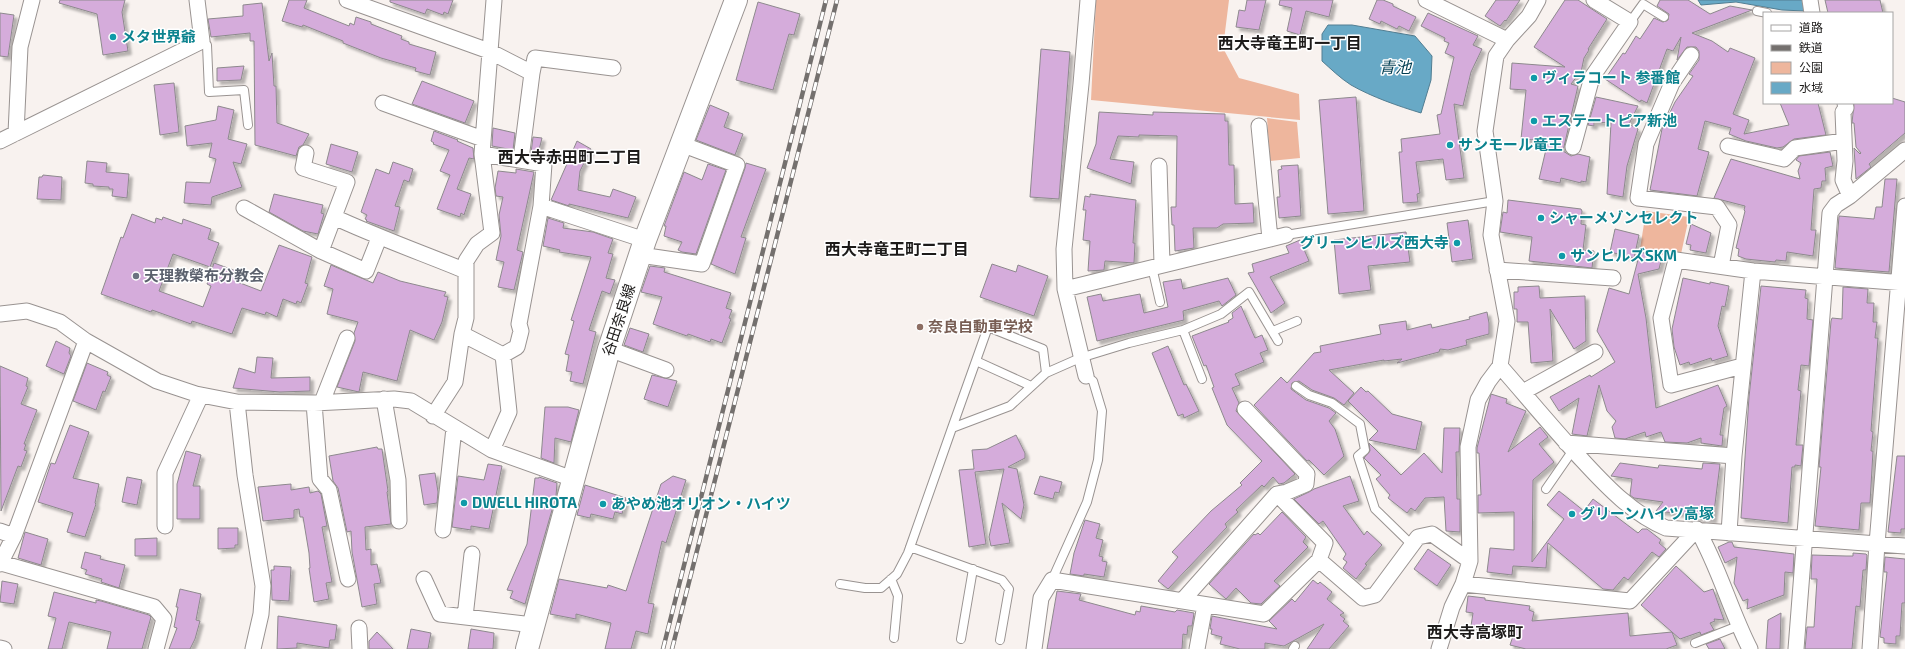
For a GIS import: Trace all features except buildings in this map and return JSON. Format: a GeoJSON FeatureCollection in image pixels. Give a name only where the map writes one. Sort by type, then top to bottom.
{"type":"FeatureCollection","features":[{"type":"Feature","properties":{"kind":"main road","name":"谷田奈良線"},"geometry":{"type":"LineString","coordinates":[[527,649],[609,349],[643,248],[736,0]]}},
{"type":"Feature","properties":{"kind":"street"},"geometry":{"type":"LineString","coordinates":[[16,133],[20,47],[32,0]]}},
{"type":"Feature","properties":{"kind":"street"},"geometry":{"type":"LineString","coordinates":[[0,141],[202,41],[197,0]]}},
{"type":"Feature","properties":{"kind":"street"},"geometry":{"type":"LineString","coordinates":[[347,0],[489,51],[532,73]]}},
{"type":"Feature","properties":{"kind":"street"},"geometry":{"type":"LineString","coordinates":[[433,416],[455,382],[462,334],[466,318],[466,261],[477,244],[492,233],[483,146],[494,0]]}},
{"type":"Feature","properties":{"kind":"street"},"geometry":{"type":"LineString","coordinates":[[1086,376],[1080,358],[1065,289],[1064,249],[1079,107],[1088,0]]}},
{"type":"Feature","properties":{"kind":"street"},"geometry":{"type":"LineString","coordinates":[[1426,0],[1508,40]]}},
{"type":"Feature","properties":{"kind":"street"},"geometry":{"type":"LineString","coordinates":[[1439,649],[1452,607],[1463,584],[1470,561],[1468,447],[1478,400],[1488,382],[1500,366],[1507,321],[1491,235],[1495,201],[1485,131],[1496,56],[1529,16],[1538,0]]}},
{"type":"Feature","properties":{"kind":"street"},"geometry":{"type":"LineString","coordinates":[[1573,147],[1592,77],[1630,22],[1594,0]]}},
{"type":"Feature","properties":{"kind":"street"},"geometry":{"type":"LineString","coordinates":[[1810,0],[1812,12]]}},
{"type":"Feature","properties":{"kind":"street"},"geometry":{"type":"LineString","coordinates":[[1691,55],[1672,83],[1646,144],[1638,198],[1717,207],[1729,225],[1721,266]]}},
{"type":"Feature","properties":{"kind":"street"},"geometry":{"type":"LineString","coordinates":[[521,160],[535,58],[613,68]]}},
{"type":"Feature","properties":{"kind":"street"},"geometry":{"type":"LineString","coordinates":[[383,103],[483,146],[521,160],[544,164],[541,206],[519,324],[521,331],[517,347],[503,355]]}},
{"type":"Feature","properties":{"kind":"street"},"geometry":{"type":"LineString","coordinates":[[1844,104],[1846,108],[1843,112],[1845,161],[1843,180],[1850,196]]}},
{"type":"Feature","properties":{"kind":"street"},"geometry":{"type":"LineString","coordinates":[[1259,126],[1270,239]]}},
{"type":"Feature","properties":{"kind":"street"},"geometry":{"type":"LineString","coordinates":[[1728,146],[1784,159],[1795,148],[1844,141]]}},
{"type":"Feature","properties":{"kind":"street"},"geometry":{"type":"LineString","coordinates":[[541,206],[643,248],[702,264],[736,165],[681,144]]}},
{"type":"Feature","properties":{"kind":"street"},"geometry":{"type":"LineString","coordinates":[[1796,649],[1830,212],[1836,205],[1850,196],[1905,150]]}},
{"type":"Feature","properties":{"kind":"street"},"geometry":{"type":"LineString","coordinates":[[306,153],[303,168],[347,182],[321,251]]}},
{"type":"Feature","properties":{"kind":"street"},"geometry":{"type":"LineString","coordinates":[[1157,266],[1159,166]]}},
{"type":"Feature","properties":{"kind":"street"},"geometry":{"type":"LineString","coordinates":[[1870,649],[1876,544],[1902,283],[1905,206]]}},
{"type":"Feature","properties":{"kind":"street"},"geometry":{"type":"LineString","coordinates":[[244,208],[321,251],[366,271],[379,238]]}},
{"type":"Feature","properties":{"kind":"street"},"geometry":{"type":"LineString","coordinates":[[334,217],[379,238],[397,243],[466,271]]}},
{"type":"Feature","properties":{"kind":"street"},"geometry":{"type":"LineString","coordinates":[[1065,289],[1286,235]]}},
{"type":"Feature","properties":{"kind":"street"},"geometry":{"type":"LineString","coordinates":[[1742,366],[1671,385],[1661,318],[1676,260],[1753,271],[1902,283]]}},
{"type":"Feature","properties":{"kind":"street"},"geometry":{"type":"LineString","coordinates":[[1497,270],[1614,278]]}},
{"type":"Feature","properties":{"kind":"street"},"geometry":{"type":"LineString","coordinates":[[1729,533],[1742,366],[1753,271]]}},
{"type":"Feature","properties":{"kind":"street"},"geometry":{"type":"LineString","coordinates":[[0,314],[27,311],[60,322],[86,342],[157,381],[201,395],[237,402],[318,402],[384,399],[411,401],[433,416],[492,450],[573,478]]}},
{"type":"Feature","properties":{"kind":"street"},"geometry":{"type":"LineString","coordinates":[[462,334],[503,355]]}},
{"type":"Feature","properties":{"kind":"street"},"geometry":{"type":"LineString","coordinates":[[347,338],[318,402],[320,479],[329,490],[348,579]]}},
{"type":"Feature","properties":{"kind":"street"},"geometry":{"type":"LineString","coordinates":[[86,342],[7,533],[0,563],[154,607],[164,619],[156,649]]}},
{"type":"Feature","properties":{"kind":"street"},"geometry":{"type":"LineString","coordinates":[[609,349],[666,370]]}},
{"type":"Feature","properties":{"kind":"street"},"geometry":{"type":"LineString","coordinates":[[1523,392],[1595,352]]}},
{"type":"Feature","properties":{"kind":"street"},"geometry":{"type":"LineString","coordinates":[[492,450],[509,412],[503,355]]}},
{"type":"Feature","properties":{"kind":"street"},"geometry":{"type":"LineString","coordinates":[[1500,366],[1569,447],[1612,493],[1652,522],[1666,528],[1697,529],[1729,533],[1905,546]]}},
{"type":"Feature","properties":{"kind":"street"},"geometry":{"type":"LineString","coordinates":[[165,526],[165,473],[201,395]]}},
{"type":"Feature","properties":{"kind":"street"},"geometry":{"type":"LineString","coordinates":[[384,399],[398,480],[398,521]]}},
{"type":"Feature","properties":{"kind":"street"},"geometry":{"type":"LineString","coordinates":[[237,402],[245,475],[263,586],[261,614],[253,649]]}},
{"type":"Feature","properties":{"kind":"street"},"geometry":{"type":"LineString","coordinates":[[1182,601],[1276,494],[1287,492],[1306,484],[1307,474],[1245,409]]}},
{"type":"Feature","properties":{"kind":"street"},"geometry":{"type":"LineString","coordinates":[[444,530],[454,428]]}},
{"type":"Feature","properties":{"kind":"street"},"geometry":{"type":"LineString","coordinates":[[1569,447],[1734,456]]}},
{"type":"Feature","properties":{"kind":"street"},"geometry":{"type":"LineString","coordinates":[[1034,649],[1041,598],[1052,580],[1264,614],[1319,560],[1325,544],[1276,494]]}},
{"type":"Feature","properties":{"kind":"street"},"geometry":{"type":"LineString","coordinates":[[1463,584],[1630,601],[1697,529]]}},
{"type":"Feature","properties":{"kind":"street"},"geometry":{"type":"LineString","coordinates":[[1697,529],[1710,552],[1738,626],[1750,649]]}},
{"type":"Feature","properties":{"kind":"street"},"geometry":{"type":"LineString","coordinates":[[1319,560],[1363,598],[1375,595],[1411,544],[1418,537],[1432,534],[1470,561]]}},
{"type":"Feature","properties":{"kind":"street"},"geometry":{"type":"LineString","coordinates":[[465,617],[472,554]]}},
{"type":"Feature","properties":{"kind":"street"},"geometry":{"type":"LineString","coordinates":[[424,579],[440,614],[533,625]]}},
{"type":"Feature","properties":{"kind":"street"},"geometry":{"type":"LineString","coordinates":[[1197,649],[1204,605]]}},
{"type":"Feature","properties":{"kind":"street"},"geometry":{"type":"LineString","coordinates":[[359,628],[360,649]]}},
{"type":"Feature","properties":{"kind":"street"},"geometry":{"type":"LineString","coordinates":[[0,648],[4,649]]}},
{"type":"Feature","properties":{"kind":"lane"},"geometry":{"type":"LineString","coordinates":[[1630,22],[1643,4],[1664,17]]}},
{"type":"Feature","properties":{"kind":"lane"},"geometry":{"type":"LineString","coordinates":[[1757,11],[1763,12]]}},
{"type":"Feature","properties":{"kind":"lane"},"geometry":{"type":"LineString","coordinates":[[202,41],[207,45],[209,92],[244,90],[248,125]]}},
{"type":"Feature","properties":{"kind":"lane"},"geometry":{"type":"LineString","coordinates":[[1286,235],[1495,201]]}},
{"type":"Feature","properties":{"kind":"lane"},"geometry":{"type":"LineString","coordinates":[[1157,266],[1160,302]]}},
{"type":"Feature","properties":{"kind":"lane"},"geometry":{"type":"LineString","coordinates":[[952,428],[1010,406],[1046,373],[1080,358],[1129,343],[1184,330],[1221,314],[1249,292],[1278,341]]}},
{"type":"Feature","properties":{"kind":"lane"},"geometry":{"type":"LineString","coordinates":[[1273,331],[1298,321]]}},
{"type":"Feature","properties":{"kind":"lane"},"geometry":{"type":"LineString","coordinates":[[840,584],[865,588],[881,588],[897,574],[910,547],[988,327],[1043,350],[1046,373]]}},
{"type":"Feature","properties":{"kind":"lane"},"geometry":{"type":"LineString","coordinates":[[1184,330],[1202,379]]}},
{"type":"Feature","properties":{"kind":"lane"},"geometry":{"type":"LineString","coordinates":[[976,361],[1031,386]]}},
{"type":"Feature","properties":{"kind":"lane"},"geometry":{"type":"LineString","coordinates":[[1052,580],[1087,502],[1098,460],[1102,411],[1093,381],[1086,376]]}},
{"type":"Feature","properties":{"kind":"lane"},"geometry":{"type":"LineString","coordinates":[[1296,386],[1309,395],[1332,403],[1360,424],[1365,450],[1358,456],[1375,509],[1411,544]]}},
{"type":"Feature","properties":{"kind":"lane"},"geometry":{"type":"LineString","coordinates":[[1546,489],[1569,447]]}},
{"type":"Feature","properties":{"kind":"lane"},"geometry":{"type":"LineString","coordinates":[[910,547],[1002,580],[1009,589],[1000,640]]}},
{"type":"Feature","properties":{"kind":"lane"},"geometry":{"type":"LineString","coordinates":[[961,639],[973,569]]}},
{"type":"Feature","properties":{"kind":"lane"},"geometry":{"type":"LineString","coordinates":[[891,579],[898,596],[894,638]]}},
{"type":"Feature","properties":{"kind":"lane"},"geometry":{"type":"LineString","coordinates":[[1695,643],[1738,626]]}},
{"type":"Feature","properties":{"kind":"green space"},"geometry":{"type":"Polygon","coordinates":[[[1096,0],[1229,0],[1223,48],[1239,78],[1299,94],[1300,120],[1091,100],[1096,0]]]}},
{"type":"Feature","properties":{"kind":"green space"},"geometry":{"type":"Polygon","coordinates":[[[1267,118],[1297,122],[1300,158],[1270,161],[1267,118]]]}},
{"type":"Feature","properties":{"kind":"green space"},"geometry":{"type":"Polygon","coordinates":[[[1646,211],[1689,217],[1681,254],[1668,256],[1640,249],[1646,211]]]}},
{"type":"Feature","properties":{"kind":"water"},"geometry":{"type":"Polygon","coordinates":[[[1698,0],[1803,0],[1805,11],[1782,10],[1736,2],[1701,5],[1698,0]]]}},
{"type":"Feature","properties":{"kind":"water","name":"青池"},"geometry":{"type":"Polygon","coordinates":[[[1328,25],[1352,25],[1415,36],[1432,56],[1431,80],[1421,113],[1385,101],[1351,85],[1322,61],[1322,34],[1328,25]]]}},
{"type":"Feature","properties":{"kind":"railway"},"geometry":{"type":"LineString","coordinates":[[663,649],[826,0]]}},
{"type":"Feature","properties":{"kind":"railway"},"geometry":{"type":"LineString","coordinates":[[672,649],[837,0]]}},
{"type":"Feature","properties":{"kind":"place","name":"メタ世界爺"},"geometry":{"type":"Point","coordinates":[113,37]}},
{"type":"Feature","properties":{"kind":"place","name":"ヴィラコート 参番館"},"geometry":{"type":"Point","coordinates":[1534,78]}},
{"type":"Feature","properties":{"kind":"place","name":"エステートピア新池"},"geometry":{"type":"Point","coordinates":[1534,121]}},
{"type":"Feature","properties":{"kind":"place","name":"サンモール竜王"},"geometry":{"type":"Point","coordinates":[1450,145]}},
{"type":"Feature","properties":{"kind":"place","name":"シャーメゾンセレクト"},"geometry":{"type":"Point","coordinates":[1541,218]}},
{"type":"Feature","properties":{"kind":"place","name":"グリーンヒルズ西大寺"},"geometry":{"type":"Point","coordinates":[1457,243]}},
{"type":"Feature","properties":{"kind":"place","name":"サンヒルズSKM"},"geometry":{"type":"Point","coordinates":[1562,256]}},
{"type":"Feature","properties":{"kind":"place","name":"天理教榮布分教会"},"geometry":{"type":"Point","coordinates":[136,276]}},
{"type":"Feature","properties":{"kind":"place","name":"奈良自動車学校"},"geometry":{"type":"Point","coordinates":[920,327]}},
{"type":"Feature","properties":{"kind":"place","name":"DWELL HIROTA"},"geometry":{"type":"Point","coordinates":[464,503]}},
{"type":"Feature","properties":{"kind":"place","name":"あやめ池オリオン・ハイツ"},"geometry":{"type":"Point","coordinates":[603,504]}},
{"type":"Feature","properties":{"kind":"place","name":"グリーンハイツ高塚"},"geometry":{"type":"Point","coordinates":[1572,514]}},
{"type":"Feature","properties":{"kind":"district","name":"西大寺竜王町一丁目"},"geometry":{"type":"Point","coordinates":[1290,43]}},
{"type":"Feature","properties":{"kind":"district","name":"西大寺赤田町二丁目"},"geometry":{"type":"Point","coordinates":[570,157]}},
{"type":"Feature","properties":{"kind":"district","name":"西大寺竜王町二丁目"},"geometry":{"type":"Point","coordinates":[897,249]}},
{"type":"Feature","properties":{"kind":"district","name":"西大寺高塚町"},"geometry":{"type":"Point","coordinates":[1475,632]}}]}
